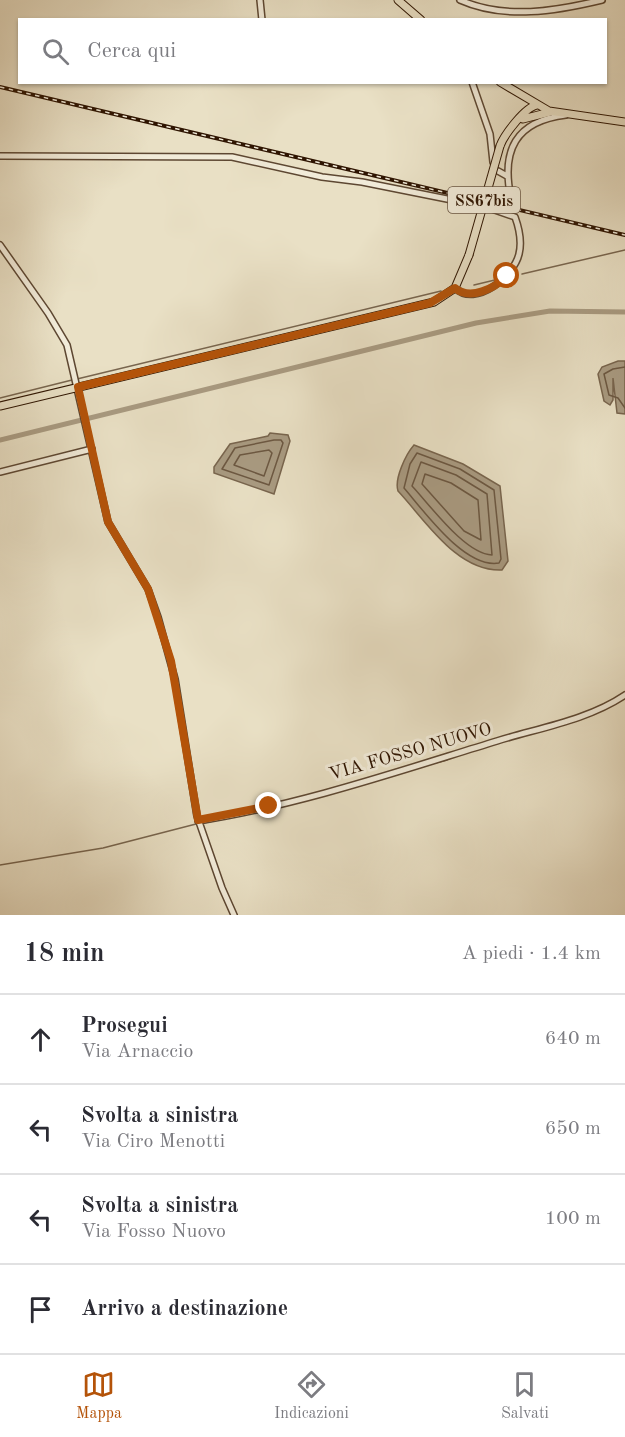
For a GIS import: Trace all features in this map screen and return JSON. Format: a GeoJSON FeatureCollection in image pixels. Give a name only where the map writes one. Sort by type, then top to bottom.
{"type":"FeatureCollection","features":[{"type":"Feature","properties":{"kind":"main road"},"geometry":{"type":"LineString","coordinates":[[402,2],[419,18]]}},
{"type":"Feature","properties":{"kind":"main road"},"geometry":{"type":"LineString","coordinates":[[503,84],[522,97],[552,112],[625,122]]}},
{"type":"Feature","properties":{"kind":"main road"},"geometry":{"type":"LineString","coordinates":[[522,97],[526,115]]}},
{"type":"Feature","properties":{"kind":"main road","name":"SS67bis"},"geometry":{"type":"LineString","coordinates":[[455,288],[469,255],[505,134],[537,105]]}},
{"type":"Feature","properties":{"kind":"main road","name":"SS67bis"},"geometry":{"type":"LineString","coordinates":[[526,115],[552,112]]}},
{"type":"Feature","properties":{"kind":"main road"},"geometry":{"type":"LineString","coordinates":[[0,406],[77,382],[430,303],[455,288]]}},
{"type":"Feature","properties":{"kind":"street"},"geometry":{"type":"LineString","coordinates":[[260,0],[262,18]]}},
{"type":"Feature","properties":{"kind":"street"},"geometry":{"type":"LineString","coordinates":[[460,0],[503,12],[543,10],[602,0]]}},
{"type":"Feature","properties":{"kind":"street"},"geometry":{"type":"LineString","coordinates":[[473,84],[490,134],[493,162]]}},
{"type":"Feature","properties":{"kind":"street"},"geometry":{"type":"LineString","coordinates":[[511,198],[507,176],[511,150],[525,129],[542,120],[571,115]]}},
{"type":"Feature","properties":{"kind":"street"},"geometry":{"type":"LineString","coordinates":[[0,156],[232,157],[322,177],[362,182],[477,205]]}},
{"type":"Feature","properties":{"kind":"street"},"geometry":{"type":"LineString","coordinates":[[498,171],[507,176]]}},
{"type":"Feature","properties":{"kind":"street"},"geometry":{"type":"LineString","coordinates":[[455,288],[465,293],[488,290],[510,273],[520,251],[516,220],[512,215],[486,207]]}},
{"type":"Feature","properties":{"kind":"street"},"geometry":{"type":"LineString","coordinates":[[0,245],[58,328],[67,345],[110,527],[148,589],[165,639],[175,679],[184,752],[198,820],[234,915]]}},
{"type":"Feature","properties":{"kind":"street"},"geometry":{"type":"LineString","coordinates":[[0,472],[92,449]]}},
{"type":"Feature","properties":{"kind":"street","name":"VIA FOSSO NUOVO"},"geometry":{"type":"LineString","coordinates":[[198,820],[269,806],[398,772],[578,717],[625,695]]}},
{"type":"Feature","properties":{"kind":"water"},"geometry":{"type":"Polygon","coordinates":[[[625,361],[625,414],[617,413],[613,378],[613,400],[610,405],[604,401],[598,374],[602,367],[625,361]]]}},
{"type":"Feature","properties":{"kind":"water"},"geometry":{"type":"Polygon","coordinates":[[[270,433],[288,435],[290,441],[274,494],[214,473],[214,467],[230,444],[268,436],[270,433]]]}},
{"type":"Feature","properties":{"kind":"water"},"geometry":{"type":"Polygon","coordinates":[[[414,445],[463,464],[500,486],[508,561],[502,570],[471,563],[457,554],[431,530],[398,491],[401,467],[414,445]]]}},
{"type":"Feature","properties":{"kind":"waterway"},"geometry":{"type":"LineString","coordinates":[[522,274],[625,250]]}},
{"type":"Feature","properties":{"kind":"waterway"},"geometry":{"type":"LineString","coordinates":[[474,285],[499,279]]}},
{"type":"Feature","properties":{"kind":"waterway"},"geometry":{"type":"LineString","coordinates":[[77,379],[441,291]]}},
{"type":"Feature","properties":{"kind":"waterway"},"geometry":{"type":"LineString","coordinates":[[0,440],[476,323],[550,311],[625,312]]}},
{"type":"Feature","properties":{"kind":"waterway"},"geometry":{"type":"LineString","coordinates":[[0,398],[72,380]]}},
{"type":"Feature","properties":{"kind":"waterway"},"geometry":{"type":"LineString","coordinates":[[431,764],[447,760]]}},
{"type":"Feature","properties":{"kind":"waterway"},"geometry":{"type":"LineString","coordinates":[[204,823],[267,810]]}},
{"type":"Feature","properties":{"kind":"waterway"},"geometry":{"type":"LineString","coordinates":[[0,865],[103,848],[196,824]]}},
{"type":"Feature","properties":{"kind":"railway"},"geometry":{"type":"LineString","coordinates":[[0,87],[625,235]]}},
{"type":"Feature","properties":{"kind":"route"},"geometry":{"type":"LineString","coordinates":[[269,806],[198,820],[184,752],[171,661],[148,589],[108,522],[78,387],[430,303],[442,298],[455,288],[465,293],[488,290],[507,276]]}}]}
